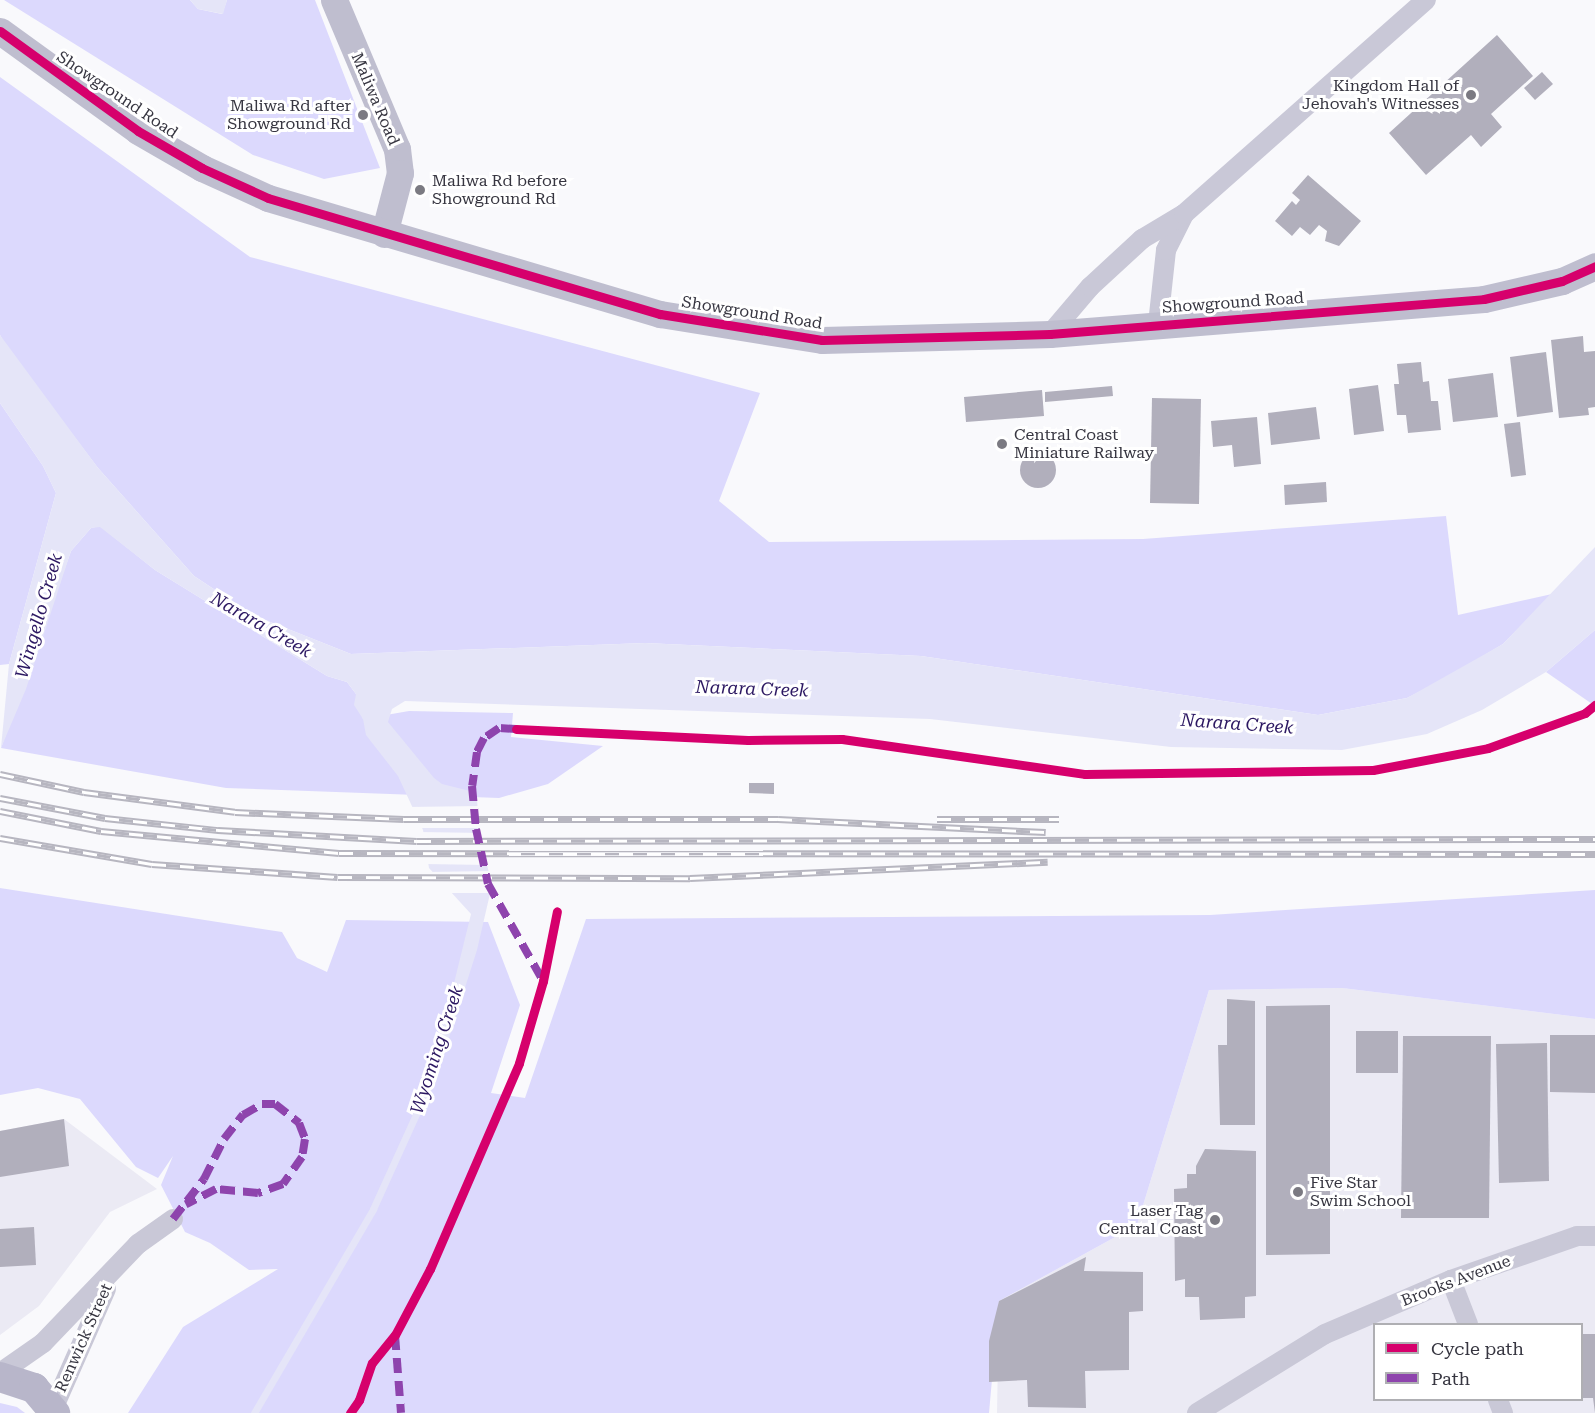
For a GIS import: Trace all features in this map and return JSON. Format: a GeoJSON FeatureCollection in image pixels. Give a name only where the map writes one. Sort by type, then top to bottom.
{"type":"FeatureCollection","features":[{"type":"Feature","properties":{"kind":"main road"},"geometry":{"type":"LineString","coordinates":[[0,1375],[34,1388],[54,1412]]}},
{"type":"Feature","properties":{"kind":"street","name":"Maliwa Road"},"geometry":{"type":"LineString","coordinates":[[334,0],[397,149],[400,173],[384,234]]}},
{"type":"Feature","properties":{"kind":"street"},"geometry":{"type":"LineString","coordinates":[[1050,334],[1090,287],[1142,239],[1184,214],[1426,0]]}},
{"type":"Feature","properties":{"kind":"street","name":"Showground Road"},"geometry":{"type":"LineString","coordinates":[[0,31],[138,131],[202,168],[268,198],[660,314],[822,340],[1050,334],[1484,299],[1562,281],[1595,266]]}},
{"type":"Feature","properties":{"kind":"street"},"geometry":{"type":"LineString","coordinates":[[1158,324],[1166,250],[1184,214]]}},
{"type":"Feature","properties":{"kind":"street","name":"Renwick Street"},"geometry":{"type":"LineString","coordinates":[[0,1375],[43,1343],[138,1244],[173,1219]]}},
{"type":"Feature","properties":{"kind":"street","name":"Brooks Avenue"},"geometry":{"type":"LineString","coordinates":[[1197,1413],[1295,1350],[1451,1280],[1577,1236],[1595,1236]]}},
{"type":"Feature","properties":{"kind":"street","name":"Renwick Street"},"geometry":{"type":"LineString","coordinates":[[54,1412],[117,1268]]}},
{"type":"Feature","properties":{"kind":"street"},"geometry":{"type":"LineString","coordinates":[[1451,1280],[1468,1323]]}},
{"type":"Feature","properties":{"kind":"shaded area"},"geometry":{"type":"Polygon","coordinates":[[[4,0],[190,0],[198,9],[222,14],[227,0],[315,0],[380,168],[324,179],[253,155],[4,0]]]}},
{"type":"Feature","properties":{"kind":"shaded area"},"geometry":{"type":"Polygon","coordinates":[[[0,77],[250,257],[760,393],[719,501],[769,542],[1143,539],[1446,516],[1458,615],[1552,594],[1503,644],[1443,680],[1407,698],[1318,715],[921,656],[645,643],[351,654],[253,615],[194,576],[98,468],[7,348],[0,335],[0,77]]]}},
{"type":"Feature","properties":{"kind":"shaded area"},"geometry":{"type":"Polygon","coordinates":[[[0,403],[43,466],[56,493],[9,664],[0,665],[0,403]]]}},
{"type":"Feature","properties":{"kind":"shaded area"},"geometry":{"type":"Polygon","coordinates":[[[100,526],[155,570],[327,676],[347,682],[356,694],[363,719],[409,711],[513,713],[511,737],[603,746],[548,784],[499,798],[226,788],[1,748],[71,551],[91,528],[100,526]]]}},
{"type":"Feature","properties":{"kind":"shaded area"},"geometry":{"type":"Polygon","coordinates":[[[1595,630],[1595,706],[1546,672],[1595,630]]]}},
{"type":"Feature","properties":{"kind":"shaded area"},"geometry":{"type":"Polygon","coordinates":[[[0,888],[282,932],[297,958],[327,972],[346,920],[488,922],[520,1005],[491,1093],[525,1098],[586,919],[1210,915],[1595,890],[1595,1019],[1342,988],[1209,990],[1137,1225],[999,1301],[989,1413],[128,1413],[183,1327],[278,1269],[249,1270],[210,1243],[185,1232],[161,1185],[173,1156],[158,1178],[136,1167],[80,1099],[38,1088],[0,1095],[0,888]]]}},
{"type":"Feature","properties":{"kind":"shaded area"},"geometry":{"type":"Polygon","coordinates":[[[1342,988],[1595,1019],[1595,1413],[997,1413],[999,1301],[1137,1225],[1209,990],[1342,988]]]}},
{"type":"Feature","properties":{"kind":"shaded area"},"geometry":{"type":"Polygon","coordinates":[[[64,1119],[157,1189],[110,1212],[39,1306],[0,1335],[0,1131],[64,1119]]]}},
{"type":"Feature","properties":{"kind":"shaded area"},"geometry":{"type":"Polygon","coordinates":[[[0,1403],[17,1407],[25,1413],[0,1413],[0,1403]]]}},
{"type":"Feature","properties":{"kind":"water"},"geometry":{"type":"Polygon","coordinates":[[[190,0],[227,0],[223,14],[198,9],[190,0]]]}},
{"type":"Feature","properties":{"kind":"water"},"geometry":{"type":"Polygon","coordinates":[[[0,335],[98,468],[194,576],[253,615],[351,654],[645,643],[921,656],[1318,715],[1407,698],[1503,644],[1595,547],[1595,630],[1546,672],[1482,710],[1427,734],[1342,750],[1171,747],[930,719],[405,701],[392,709],[388,722],[434,778],[442,784],[470,791],[477,800],[480,837],[492,885],[477,950],[434,1085],[426,1097],[471,914],[429,868],[423,830],[398,776],[366,735],[363,719],[354,705],[356,694],[347,682],[327,676],[155,570],[100,527],[91,528],[71,551],[26,689],[1,748],[9,664],[56,493],[43,466],[0,403],[0,335]]]}},
{"type":"Feature","properties":{"kind":"pier"},"geometry":{"type":"Polygon","coordinates":[[[480,806],[480,828],[419,828],[408,807],[480,806]]]}},
{"type":"Feature","properties":{"kind":"pier"},"geometry":{"type":"Polygon","coordinates":[[[420,832],[483,833],[487,865],[425,864],[420,832]]]}},
{"type":"Feature","properties":{"kind":"pier"},"geometry":{"type":"Polygon","coordinates":[[[492,871],[493,893],[448,893],[428,872],[492,871]]]}},
{"type":"Feature","properties":{"kind":"building","name":"Kingdom Hall of Jehovah's Witnesses"},"geometry":{"type":"Polygon","coordinates":[[[1497,35],[1533,76],[1491,114],[1502,127],[1481,147],[1471,135],[1426,175],[1389,133],[1497,35]]]}},
{"type":"Feature","properties":{"kind":"building"},"geometry":{"type":"Polygon","coordinates":[[[1542,72],[1553,84],[1535,100],[1524,88],[1542,72]]]}},
{"type":"Feature","properties":{"kind":"building"},"geometry":{"type":"Polygon","coordinates":[[[1308,175],[1361,221],[1339,246],[1325,241],[1327,231],[1319,225],[1310,235],[1300,227],[1292,236],[1275,221],[1292,201],[1296,205],[1300,200],[1292,193],[1308,175]]]}},
{"type":"Feature","properties":{"kind":"building"},"geometry":{"type":"Polygon","coordinates":[[[1583,336],[1584,352],[1595,351],[1595,407],[1588,408],[1589,415],[1559,418],[1551,340],[1583,336]]]}},
{"type":"Feature","properties":{"kind":"building"},"geometry":{"type":"Polygon","coordinates":[[[1546,352],[1553,412],[1517,417],[1510,357],[1546,352]]]}},
{"type":"Feature","properties":{"kind":"building"},"geometry":{"type":"Polygon","coordinates":[[[1421,362],[1423,382],[1429,381],[1431,401],[1438,401],[1441,430],[1408,433],[1406,415],[1397,415],[1394,384],[1399,384],[1397,364],[1421,362]]]}},
{"type":"Feature","properties":{"kind":"building"},"geometry":{"type":"Polygon","coordinates":[[[1493,373],[1498,417],[1453,422],[1448,379],[1493,373]]]}},
{"type":"Feature","properties":{"kind":"building"},"geometry":{"type":"Polygon","coordinates":[[[1378,385],[1384,431],[1354,435],[1349,389],[1378,385]]]}},
{"type":"Feature","properties":{"kind":"building"},"geometry":{"type":"Polygon","coordinates":[[[1112,386],[1113,396],[1045,402],[1045,392],[1112,386]]]}},
{"type":"Feature","properties":{"kind":"building"},"geometry":{"type":"Polygon","coordinates":[[[1042,390],[1044,416],[966,422],[964,397],[1042,390]]]}},
{"type":"Feature","properties":{"kind":"building"},"geometry":{"type":"Polygon","coordinates":[[[1152,398],[1201,399],[1199,504],[1150,503],[1152,398]]]}},
{"type":"Feature","properties":{"kind":"building"},"geometry":{"type":"Polygon","coordinates":[[[1316,407],[1320,439],[1271,445],[1268,413],[1316,407]]]}},
{"type":"Feature","properties":{"kind":"building"},"geometry":{"type":"Polygon","coordinates":[[[1257,417],[1261,464],[1234,467],[1232,445],[1213,447],[1211,421],[1257,417]]]}},
{"type":"Feature","properties":{"kind":"building"},"geometry":{"type":"Polygon","coordinates":[[[1520,422],[1526,475],[1511,477],[1504,424],[1520,422]]]}},
{"type":"Feature","properties":{"kind":"building"},"geometry":{"type":"Polygon","coordinates":[[[1038,452],[1051,457],[1056,470],[1051,483],[1038,488],[1025,483],[1020,470],[1025,457],[1038,452]]]}},
{"type":"Feature","properties":{"kind":"building"},"geometry":{"type":"Polygon","coordinates":[[[1326,482],[1327,502],[1285,505],[1284,485],[1326,482]]]}},
{"type":"Feature","properties":{"kind":"building"},"geometry":{"type":"Polygon","coordinates":[[[749,783],[774,783],[774,794],[749,793],[749,783]]]}},
{"type":"Feature","properties":{"kind":"building"},"geometry":{"type":"Polygon","coordinates":[[[1227,999],[1255,1001],[1255,1125],[1220,1125],[1218,1045],[1227,1045],[1227,999]]]}},
{"type":"Feature","properties":{"kind":"building","name":"Five Star Swim School"},"geometry":{"type":"Polygon","coordinates":[[[1330,1005],[1330,1254],[1266,1255],[1266,1006],[1330,1005]]]}},
{"type":"Feature","properties":{"kind":"building"},"geometry":{"type":"Polygon","coordinates":[[[1356,1031],[1398,1031],[1398,1073],[1356,1073],[1356,1031]]]}},
{"type":"Feature","properties":{"kind":"building"},"geometry":{"type":"Polygon","coordinates":[[[1550,1035],[1595,1035],[1595,1093],[1550,1092],[1550,1035]]]}},
{"type":"Feature","properties":{"kind":"building"},"geometry":{"type":"Polygon","coordinates":[[[1403,1036],[1491,1036],[1489,1218],[1401,1218],[1403,1036]]]}},
{"type":"Feature","properties":{"kind":"building"},"geometry":{"type":"Polygon","coordinates":[[[1547,1043],[1549,1181],[1499,1183],[1496,1044],[1547,1043]]]}},
{"type":"Feature","properties":{"kind":"building"},"geometry":{"type":"Polygon","coordinates":[[[64,1119],[69,1166],[0,1177],[0,1131],[64,1119]]]}},
{"type":"Feature","properties":{"kind":"building","name":"Laser Tag Central Coast"},"geometry":{"type":"Polygon","coordinates":[[[1205,1149],[1256,1151],[1256,1296],[1245,1297],[1245,1318],[1200,1320],[1199,1297],[1185,1297],[1185,1279],[1175,1281],[1174,1189],[1187,1188],[1187,1174],[1196,1174],[1196,1166],[1205,1149]]]}},
{"type":"Feature","properties":{"kind":"building"},"geometry":{"type":"Polygon","coordinates":[[[34,1227],[36,1265],[0,1267],[0,1229],[34,1227]]]}},
{"type":"Feature","properties":{"kind":"building"},"geometry":{"type":"Polygon","coordinates":[[[1086,1257],[1084,1271],[1143,1272],[1143,1311],[1129,1312],[1129,1370],[1085,1371],[1086,1408],[1028,1407],[1027,1380],[989,1382],[989,1341],[999,1301],[1086,1257]]]}},
{"type":"Feature","properties":{"kind":"building"},"geometry":{"type":"Polygon","coordinates":[[[1583,1334],[1595,1334],[1595,1413],[1593,1398],[1583,1398],[1583,1334]]]}},
{"type":"Feature","properties":{"kind":"waterway","name":"Wyoming Creek"},"geometry":{"type":"LineString","coordinates":[[254,1413],[373,1209],[428,1088]]}},
{"type":"Feature","properties":{"kind":"railway"},"geometry":{"type":"LineString","coordinates":[[0,774],[84,792],[235,812],[404,819],[778,819],[1046,832]]}},
{"type":"Feature","properties":{"kind":"railway"},"geometry":{"type":"LineString","coordinates":[[0,798],[105,818],[218,830],[417,841],[1595,839]]}},
{"type":"Feature","properties":{"kind":"railway"},"geometry":{"type":"LineString","coordinates":[[0,811],[101,831],[339,853],[1595,854]]}},
{"type":"Feature","properties":{"kind":"railway"},"geometry":{"type":"LineString","coordinates":[[937,819],[1059,819]]}},
{"type":"Feature","properties":{"kind":"railway"},"geometry":{"type":"LineString","coordinates":[[0,838],[152,864],[338,877],[690,878],[1048,862]]}},
{"type":"Feature","properties":{"kind":"marked path"},"geometry":{"type":"LineString","coordinates":[[516,729],[499,728],[484,738],[477,752],[472,786],[476,829],[488,884],[543,981]]}},
{"type":"Feature","properties":{"kind":"marked path"},"geometry":{"type":"LineString","coordinates":[[173,1219],[204,1179],[224,1139],[243,1115],[262,1104],[275,1104],[299,1123],[305,1139],[302,1157],[283,1184],[258,1193],[216,1189],[186,1204]]}},
{"type":"Feature","properties":{"kind":"marked path"},"geometry":{"type":"LineString","coordinates":[[395,1335],[401,1413]]}},
{"type":"Feature","properties":{"kind":"cycle path"},"geometry":{"type":"LineString","coordinates":[[0,31],[138,131],[202,168],[268,198],[660,314],[822,340],[1050,334],[1484,299],[1562,281],[1595,266]]}},
{"type":"Feature","properties":{"kind":"cycle path"},"geometry":{"type":"LineString","coordinates":[[516,729],[748,740],[842,739],[1085,774],[1373,770],[1488,748],[1585,713],[1595,705]]}},
{"type":"Feature","properties":{"kind":"cycle path"},"geometry":{"type":"LineString","coordinates":[[350,1413],[359,1400],[372,1363],[395,1335],[430,1269],[519,1063],[543,981],[557,911]]}},
{"type":"Feature","properties":{"kind":"place","name":"Kingdom Hall of Jehovah's Witnesses"},"geometry":{"type":"Point","coordinates":[1471,95]}},
{"type":"Feature","properties":{"kind":"place","name":"Maliwa Rd after Showground Rd"},"geometry":{"type":"Point","coordinates":[363,115]}},
{"type":"Feature","properties":{"kind":"place","name":"Maliwa Rd before Showground Rd"},"geometry":{"type":"Point","coordinates":[420,190]}},
{"type":"Feature","properties":{"kind":"place","name":"Central Coast Miniature Railway"},"geometry":{"type":"Point","coordinates":[1002,444]}},
{"type":"Feature","properties":{"kind":"place","name":"Five Star Swim School"},"geometry":{"type":"Point","coordinates":[1298,1192]}},
{"type":"Feature","properties":{"kind":"place","name":"Laser Tag Central Coast"},"geometry":{"type":"Point","coordinates":[1215,1220]}},
{"type":"Feature","properties":{"kind":"water label","name":"Wingello Creek"},"geometry":{"type":"Point","coordinates":[39,616]}},
{"type":"Feature","properties":{"kind":"water label","name":"Narara Creek"},"geometry":{"type":"Point","coordinates":[261,625]}},
{"type":"Feature","properties":{"kind":"water label","name":"Narara Creek"},"geometry":{"type":"Point","coordinates":[752,689]}},
{"type":"Feature","properties":{"kind":"water label","name":"Narara Creek"},"geometry":{"type":"Point","coordinates":[1237,724]}}]}
